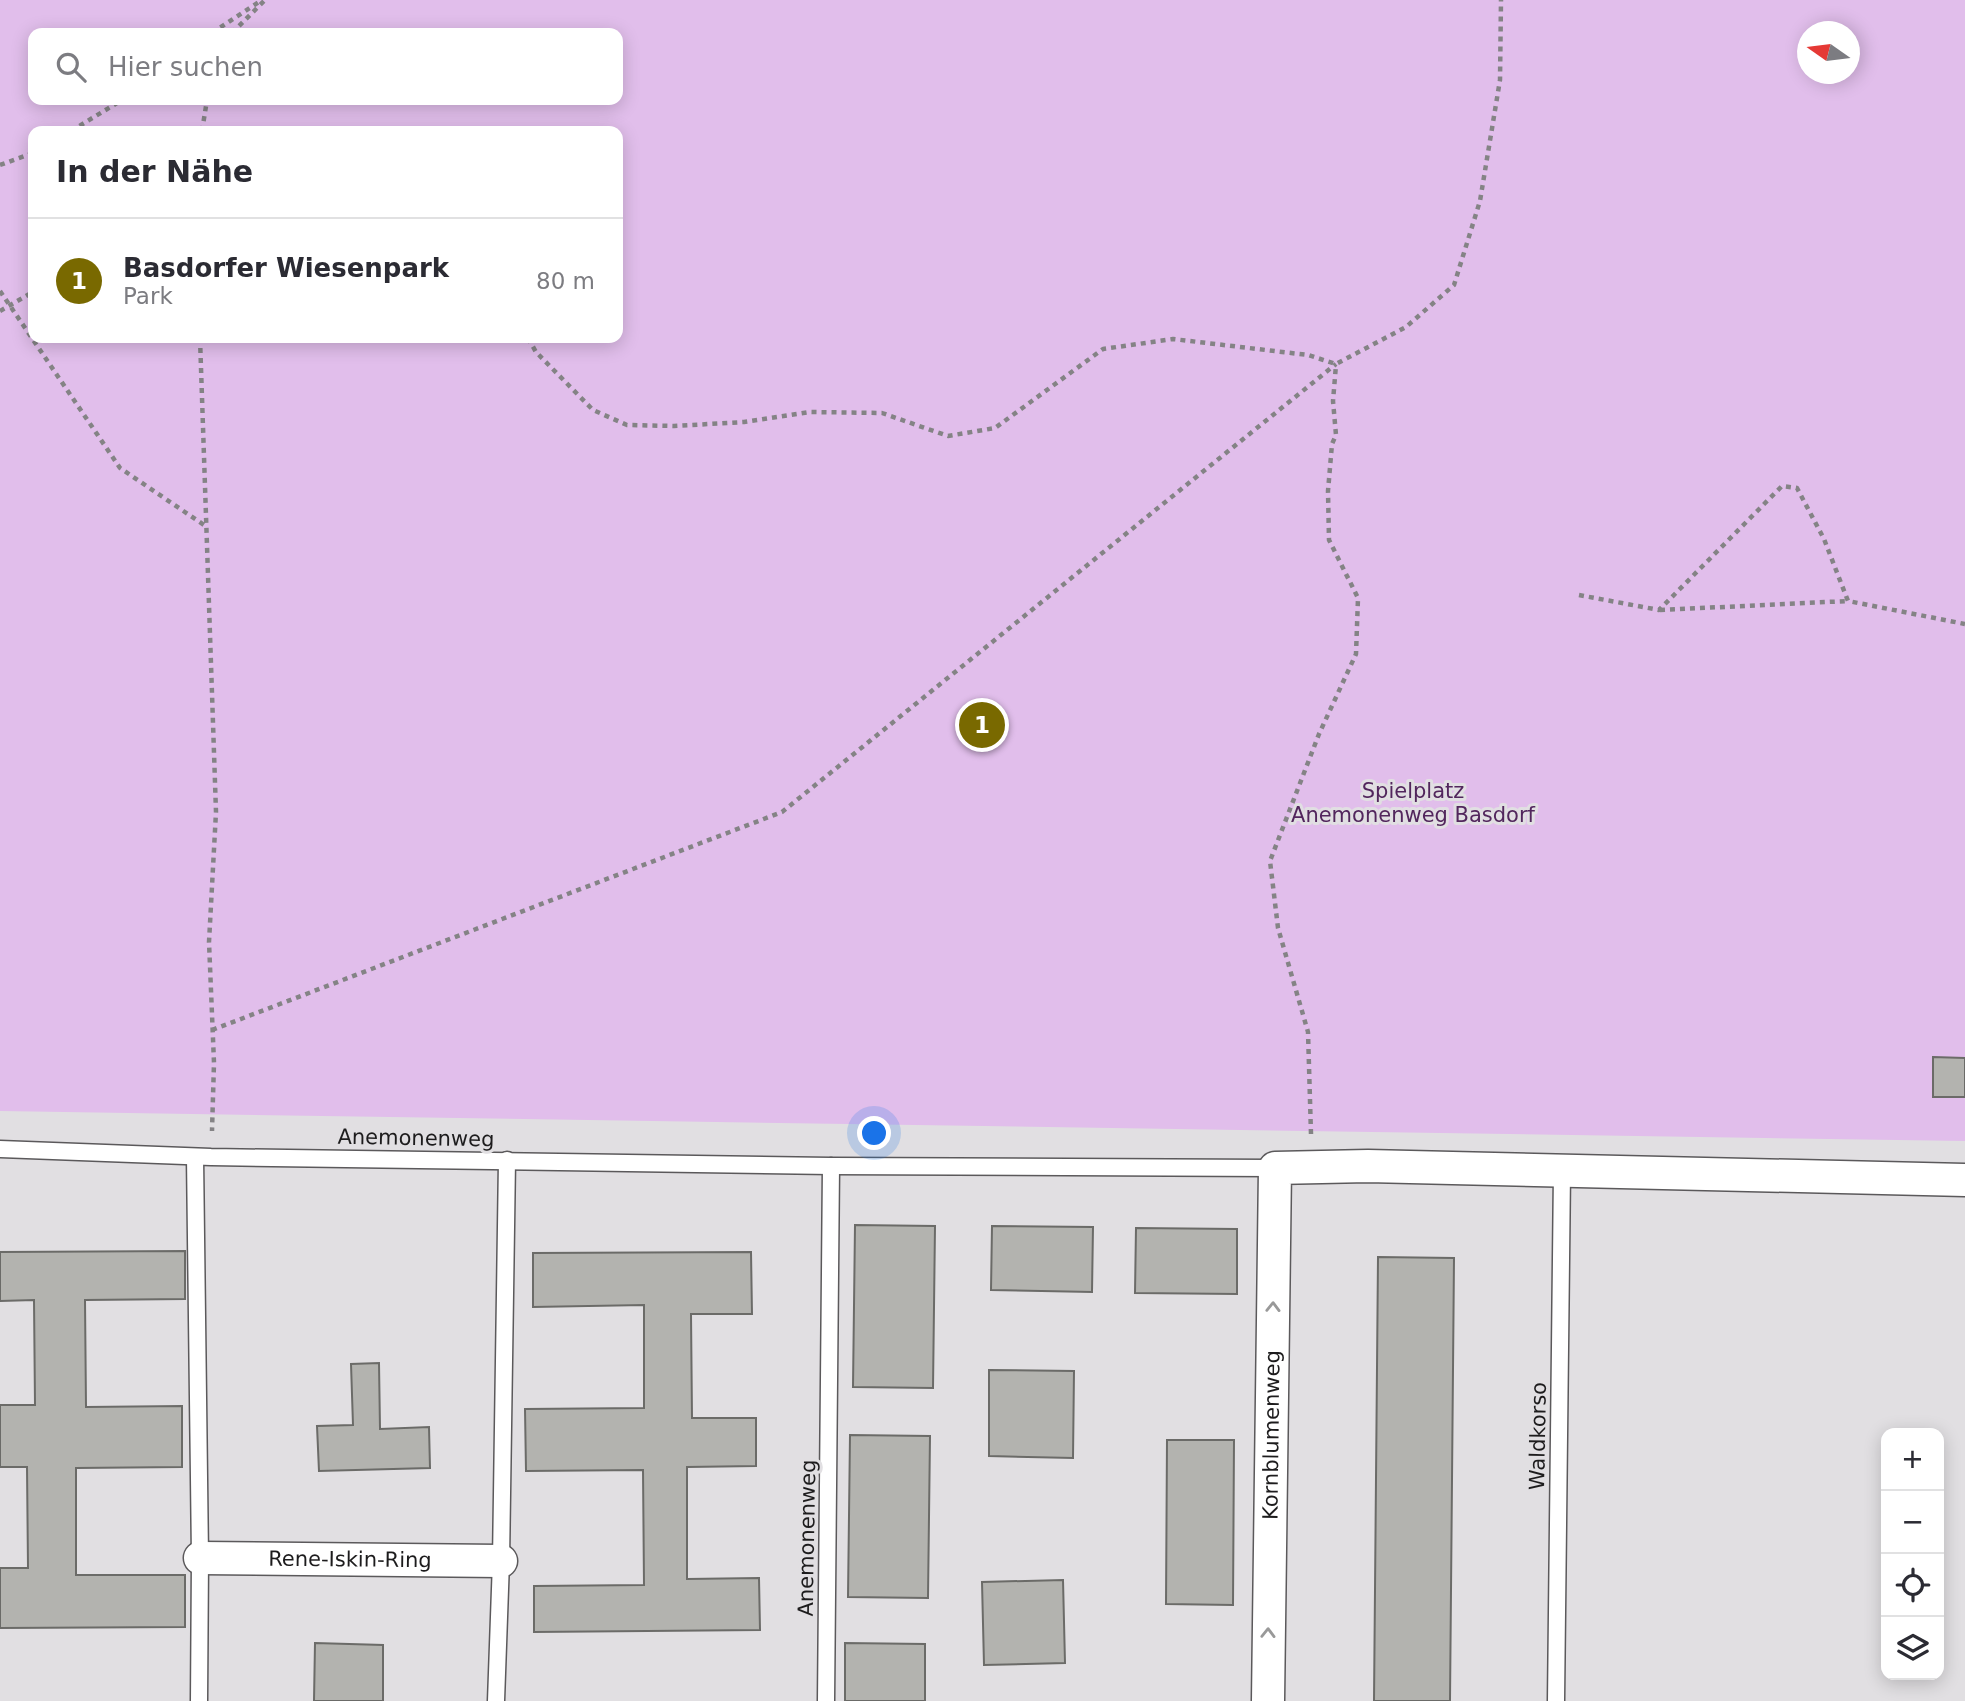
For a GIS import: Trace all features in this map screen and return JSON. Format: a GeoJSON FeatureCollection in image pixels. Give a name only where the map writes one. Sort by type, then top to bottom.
{"type":"FeatureCollection","features":[{"type":"Feature","properties":{"kind":"street"},"geometry":{"type":"LineString","coordinates":[[1275,1168],[1368,1166],[1965,1180]]}},
{"type":"Feature","properties":{"kind":"street","name":"Kornblumenweg"},"geometry":{"type":"LineString","coordinates":[[1268,1701],[1275,1168]]}},
{"type":"Feature","properties":{"kind":"street","name":"Rene-Iskin-Ring"},"geometry":{"type":"LineString","coordinates":[[200,1558],[501,1561]]}},
{"type":"Feature","properties":{"kind":"lane","name":"Anemonenweg"},"geometry":{"type":"LineString","coordinates":[[0,1149],[203,1157],[831,1166],[1275,1168]]}},
{"type":"Feature","properties":{"kind":"lane"},"geometry":{"type":"LineString","coordinates":[[199,1701],[203,1157]]}},
{"type":"Feature","properties":{"kind":"lane"},"geometry":{"type":"LineString","coordinates":[[496,1701],[501,1561],[506,1160]]}},
{"type":"Feature","properties":{"kind":"lane","name":"Anemonenweg"},"geometry":{"type":"LineString","coordinates":[[826,1701],[831,1166]]}},
{"type":"Feature","properties":{"kind":"lane","name":"Waldkorso"},"geometry":{"type":"LineString","coordinates":[[1556,1701],[1562,1171]]}},
{"type":"Feature","properties":{"kind":"path"},"geometry":{"type":"LineString","coordinates":[[220,28],[264,0]]}},
{"type":"Feature","properties":{"kind":"path"},"geometry":{"type":"LineString","coordinates":[[237,28],[264,0]]}},
{"type":"Feature","properties":{"kind":"path"},"geometry":{"type":"LineString","coordinates":[[212,1030],[782,812],[1336,364],[1406,327],[1454,285],[1483,187],[1500,80],[1501,0]]}},
{"type":"Feature","properties":{"kind":"path"},"geometry":{"type":"LineString","coordinates":[[79,126],[114,105]]}},
{"type":"Feature","properties":{"kind":"path"},"geometry":{"type":"LineString","coordinates":[[203,126],[206,105]]}},
{"type":"Feature","properties":{"kind":"path"},"geometry":{"type":"LineString","coordinates":[[0,165],[28,155]]}},
{"type":"Feature","properties":{"kind":"path"},"geometry":{"type":"LineString","coordinates":[[0,290],[28,333]]}},
{"type":"Feature","properties":{"kind":"path"},"geometry":{"type":"LineString","coordinates":[[0,311],[28,295]]}},
{"type":"Feature","properties":{"kind":"path"},"geometry":{"type":"LineString","coordinates":[[531,343],[536,352],[593,410],[627,425],[674,426],[744,422],[810,412],[882,413],[948,436],[995,428],[1103,349],[1173,339],[1308,355],[1336,364]]}},
{"type":"Feature","properties":{"kind":"path"},"geometry":{"type":"LineString","coordinates":[[35,343],[120,468],[208,527]]}},
{"type":"Feature","properties":{"kind":"path"},"geometry":{"type":"LineString","coordinates":[[200,343],[216,812],[209,942],[214,1063],[203,1157]]}},
{"type":"Feature","properties":{"kind":"path"},"geometry":{"type":"LineString","coordinates":[[1313,1167],[1308,1032],[1278,928],[1270,861],[1319,734],[1356,654],[1358,598],[1329,540],[1328,491],[1332,444],[1336,435],[1333,401],[1336,364]]}},
{"type":"Feature","properties":{"kind":"path"},"geometry":{"type":"LineString","coordinates":[[1659,610],[1782,486],[1797,488],[1824,539],[1848,601]]}},
{"type":"Feature","properties":{"kind":"path"},"geometry":{"type":"LineString","coordinates":[[1579,595],[1659,610],[1848,601],[1965,624]]}},
{"type":"Feature","properties":{"kind":"green space","name":"Spielplatz Anemonenweg Basdorf"},"geometry":{"type":"Polygon","coordinates":[[[0,0],[1965,0],[1965,1141],[0,1111],[0,0]]]}},
{"type":"Feature","properties":{"kind":"building"},"geometry":{"type":"Polygon","coordinates":[[[1933,1057],[1965,1058],[1965,1097],[1933,1097],[1933,1057]]]}},
{"type":"Feature","properties":{"kind":"building"},"geometry":{"type":"Polygon","coordinates":[[[855,1225],[935,1226],[933,1388],[853,1387],[855,1225]]]}},
{"type":"Feature","properties":{"kind":"building"},"geometry":{"type":"Polygon","coordinates":[[[992,1226],[1093,1227],[1092,1292],[991,1290],[992,1226]]]}},
{"type":"Feature","properties":{"kind":"building"},"geometry":{"type":"Polygon","coordinates":[[[1136,1228],[1237,1229],[1237,1294],[1135,1293],[1136,1228]]]}},
{"type":"Feature","properties":{"kind":"building"},"geometry":{"type":"Polygon","coordinates":[[[185,1251],[185,1299],[85,1300],[86,1407],[182,1406],[182,1467],[76,1468],[76,1575],[185,1575],[185,1627],[0,1628],[0,1568],[28,1568],[27,1467],[0,1467],[0,1405],[35,1405],[34,1300],[0,1301],[0,1252],[185,1251]]]}},
{"type":"Feature","properties":{"kind":"building"},"geometry":{"type":"Polygon","coordinates":[[[751,1252],[752,1314],[691,1314],[692,1418],[756,1418],[756,1466],[687,1467],[687,1579],[759,1578],[760,1630],[534,1632],[534,1586],[644,1585],[643,1470],[526,1471],[525,1409],[644,1408],[644,1305],[533,1307],[533,1253],[751,1252]]]}},
{"type":"Feature","properties":{"kind":"building"},"geometry":{"type":"Polygon","coordinates":[[[1378,1257],[1454,1258],[1450,1701],[1374,1701],[1378,1257]]]}},
{"type":"Feature","properties":{"kind":"building"},"geometry":{"type":"Polygon","coordinates":[[[379,1363],[380,1429],[429,1427],[430,1468],[319,1471],[317,1426],[353,1425],[351,1364],[379,1363]]]}},
{"type":"Feature","properties":{"kind":"building"},"geometry":{"type":"Polygon","coordinates":[[[989,1370],[1074,1371],[1073,1458],[989,1456],[989,1370]]]}},
{"type":"Feature","properties":{"kind":"building"},"geometry":{"type":"Polygon","coordinates":[[[850,1435],[930,1436],[928,1598],[848,1597],[850,1435]]]}},
{"type":"Feature","properties":{"kind":"building"},"geometry":{"type":"Polygon","coordinates":[[[1167,1440],[1234,1440],[1233,1605],[1166,1604],[1167,1440]]]}},
{"type":"Feature","properties":{"kind":"building"},"geometry":{"type":"Polygon","coordinates":[[[1063,1580],[1065,1663],[984,1665],[982,1582],[1063,1580]]]}},
{"type":"Feature","properties":{"kind":"building"},"geometry":{"type":"Polygon","coordinates":[[[315,1643],[383,1645],[383,1701],[314,1701],[315,1643]]]}},
{"type":"Feature","properties":{"kind":"building"},"geometry":{"type":"Polygon","coordinates":[[[845,1643],[925,1644],[925,1701],[845,1701],[845,1643]]]}},
{"type":"Feature","properties":{"kind":"place","name":"Basdorfer Wiesenpark"},"geometry":{"type":"Point","coordinates":[982,725]}}]}
